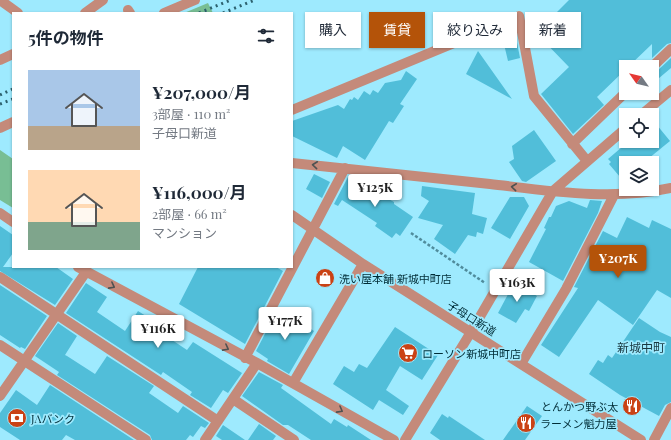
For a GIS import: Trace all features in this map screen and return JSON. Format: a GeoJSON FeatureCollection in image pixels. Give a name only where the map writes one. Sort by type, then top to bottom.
{"type":"FeatureCollection","features":[{"type":"Feature","properties":{"kind":"street"},"geometry":{"type":"LineString","coordinates":[[0,0],[17,12]]}},
{"type":"Feature","properties":{"kind":"street"},"geometry":{"type":"LineString","coordinates":[[86,12],[103,0]]}},
{"type":"Feature","properties":{"kind":"street"},"geometry":{"type":"LineString","coordinates":[[166,12],[195,0]]}},
{"type":"Feature","properties":{"kind":"street"},"geometry":{"type":"LineString","coordinates":[[293,110],[519,16],[534,96],[587,161]]}},
{"type":"Feature","properties":{"kind":"street"},"geometry":{"type":"LineString","coordinates":[[659,60],[671,48]]}},
{"type":"Feature","properties":{"kind":"street"},"geometry":{"type":"LineString","coordinates":[[0,60],[12,54]]}},
{"type":"Feature","properties":{"kind":"street"},"geometry":{"type":"LineString","coordinates":[[649,108],[671,90]]}},
{"type":"Feature","properties":{"kind":"street"},"geometry":{"type":"LineString","coordinates":[[572,144],[619,99]]}},
{"type":"Feature","properties":{"kind":"street"},"geometry":{"type":"LineString","coordinates":[[0,128],[12,122]]}},
{"type":"Feature","properties":{"kind":"street"},"geometry":{"type":"LineString","coordinates":[[405,440],[471,332],[553,191],[619,134]]}},
{"type":"Feature","properties":{"kind":"street"},"geometry":{"type":"LineString","coordinates":[[293,163],[553,191],[614,195],[653,192],[671,188]]}},
{"type":"Feature","properties":{"kind":"street"},"geometry":{"type":"LineString","coordinates":[[293,268],[345,168]]}},
{"type":"Feature","properties":{"kind":"street"},"geometry":{"type":"LineString","coordinates":[[521,364],[570,282],[614,195]]}},
{"type":"Feature","properties":{"kind":"street"},"geometry":{"type":"LineString","coordinates":[[0,213],[12,221]]}},
{"type":"Feature","properties":{"kind":"street","name":"子母口新道"},"geometry":{"type":"LineString","coordinates":[[293,215],[363,264],[641,440]]}},
{"type":"Feature","properties":{"kind":"street"},"geometry":{"type":"LineString","coordinates":[[293,383],[363,264]]}},
{"type":"Feature","properties":{"kind":"street"},"geometry":{"type":"LineString","coordinates":[[245,358],[293,268]]}},
{"type":"Feature","properties":{"kind":"street"},"geometry":{"type":"LineString","coordinates":[[0,396],[56,315],[82,270],[245,358],[257,363],[394,440]]}},
{"type":"Feature","properties":{"kind":"street"},"geometry":{"type":"LineString","coordinates":[[0,277],[218,421]]}},
{"type":"Feature","properties":{"kind":"street"},"geometry":{"type":"LineString","coordinates":[[0,345],[146,440]]}},
{"type":"Feature","properties":{"kind":"street"},"geometry":{"type":"LineString","coordinates":[[205,440],[257,363]]}},
{"type":"Feature","properties":{"kind":"street"},"geometry":{"type":"LineString","coordinates":[[233,399],[294,440]]}},
{"type":"Feature","properties":{"kind":"street"},"geometry":{"type":"LineString","coordinates":[[654,440],[671,408]]}},
{"type":"Feature","properties":{"kind":"path"},"geometry":{"type":"LineString","coordinates":[[411,233],[488,286]]}},
{"type":"Feature","properties":{"kind":"green space"},"geometry":{"type":"Polygon","coordinates":[[[208,3],[212,12],[186,12],[208,3]]]}},
{"type":"Feature","properties":{"kind":"green space"},"geometry":{"type":"Polygon","coordinates":[[[0,150],[12,158],[12,207],[0,200],[0,150]]]}},
{"type":"Feature","properties":{"kind":"building"},"geometry":{"type":"Polygon","coordinates":[[[569,0],[671,0],[671,43],[667,44],[652,58],[652,44],[635,60],[619,60],[619,76],[597,97],[604,105],[573,134],[541,94],[569,67],[551,48],[581,48],[581,12],[557,12],[569,0]]]}},
{"type":"Feature","properties":{"kind":"building"},"geometry":{"type":"Polygon","coordinates":[[[517,42],[520,58],[508,61],[505,48],[517,48],[517,42]]]}},
{"type":"Feature","properties":{"kind":"building"},"geometry":{"type":"Polygon","coordinates":[[[478,51],[512,99],[466,74],[478,51]]]}},
{"type":"Feature","properties":{"kind":"building"},"geometry":{"type":"Polygon","coordinates":[[[671,58],[671,68],[659,78],[659,69],[671,58]]]}},
{"type":"Feature","properties":{"kind":"building"},"geometry":{"type":"Polygon","coordinates":[[[406,71],[417,79],[400,104],[404,106],[393,123],[389,121],[365,160],[343,146],[337,158],[293,136],[293,121],[338,105],[344,109],[350,99],[352,100],[354,97],[358,100],[364,91],[370,95],[373,90],[378,93],[385,83],[401,80],[406,71]]]}},
{"type":"Feature","properties":{"kind":"building"},"geometry":{"type":"Polygon","coordinates":[[[659,128],[670,141],[652,156],[619,156],[619,176],[609,164],[611,162],[608,159],[621,148],[659,148],[659,128]]]}},
{"type":"Feature","properties":{"kind":"building"},"geometry":{"type":"Polygon","coordinates":[[[534,130],[556,161],[526,182],[522,181],[509,162],[514,159],[512,146],[534,130]]]}},
{"type":"Feature","properties":{"kind":"building"},"geometry":{"type":"Polygon","coordinates":[[[314,174],[330,182],[322,198],[306,189],[314,174]]]}},
{"type":"Feature","properties":{"kind":"building"},"geometry":{"type":"Polygon","coordinates":[[[348,177],[394,202],[394,204],[413,217],[400,236],[396,233],[392,238],[375,226],[377,223],[342,200],[338,206],[334,204],[348,177]]]}},
{"type":"Feature","properties":{"kind":"building"},"geometry":{"type":"Polygon","coordinates":[[[422,186],[475,193],[472,214],[487,218],[483,234],[477,232],[476,237],[468,235],[455,254],[434,239],[443,225],[418,218],[429,201],[421,196],[422,186]]]}},
{"type":"Feature","properties":{"kind":"building"},"geometry":{"type":"Polygon","coordinates":[[[510,197],[524,197],[529,206],[510,239],[491,228],[510,197]]]}},
{"type":"Feature","properties":{"kind":"building"},"geometry":{"type":"Polygon","coordinates":[[[590,200],[602,201],[598,213],[563,281],[529,262],[546,229],[544,228],[549,217],[551,217],[556,206],[569,201],[587,208],[590,200]]]}},
{"type":"Feature","properties":{"kind":"building"},"geometry":{"type":"Polygon","coordinates":[[[627,217],[649,228],[652,220],[671,229],[671,298],[657,290],[633,325],[598,300],[559,357],[541,345],[578,288],[574,287],[603,231],[617,238],[627,217]]]}},
{"type":"Feature","properties":{"kind":"building"},"geometry":{"type":"Polygon","coordinates":[[[0,226],[12,234],[12,254],[3,267],[57,268],[73,279],[55,305],[0,271],[0,226]]]}},
{"type":"Feature","properties":{"kind":"building"},"geometry":{"type":"Polygon","coordinates":[[[197,268],[278,268],[283,271],[245,344],[179,304],[197,268]]]}},
{"type":"Feature","properties":{"kind":"building"},"geometry":{"type":"Polygon","coordinates":[[[86,283],[107,297],[97,312],[125,331],[138,311],[160,325],[157,330],[187,350],[193,342],[242,373],[228,393],[223,390],[211,408],[190,395],[192,392],[163,372],[161,375],[66,313],[86,283]]]}},
{"type":"Feature","properties":{"kind":"building"},"geometry":{"type":"Polygon","coordinates":[[[514,283],[537,296],[529,311],[525,309],[516,323],[498,313],[514,283]]]}},
{"type":"Feature","properties":{"kind":"building"},"geometry":{"type":"Polygon","coordinates":[[[0,285],[47,316],[25,349],[20,348],[0,335],[0,285]]]}},
{"type":"Feature","properties":{"kind":"building"},"geometry":{"type":"Polygon","coordinates":[[[279,307],[314,331],[289,374],[267,361],[268,359],[256,351],[279,307]]]}},
{"type":"Feature","properties":{"kind":"building"},"geometry":{"type":"Polygon","coordinates":[[[639,318],[660,332],[671,337],[671,402],[665,405],[659,416],[620,395],[589,374],[598,360],[603,363],[608,355],[612,358],[639,318]]]}},
{"type":"Feature","properties":{"kind":"building"},"geometry":{"type":"Polygon","coordinates":[[[58,323],[77,336],[65,355],[95,374],[107,356],[154,386],[149,393],[178,413],[183,406],[209,423],[205,428],[201,426],[193,437],[190,435],[186,440],[152,440],[150,435],[57,375],[59,372],[35,356],[58,323]]]}},
{"type":"Feature","properties":{"kind":"building"},"geometry":{"type":"Polygon","coordinates":[[[395,327],[438,355],[422,380],[400,366],[386,390],[409,406],[403,415],[379,400],[373,410],[333,384],[344,366],[354,372],[359,364],[367,368],[395,327]]]}},
{"type":"Feature","properties":{"kind":"building"},"geometry":{"type":"Polygon","coordinates":[[[259,372],[283,385],[281,388],[331,424],[334,419],[347,427],[348,425],[371,440],[311,440],[288,425],[283,425],[242,396],[259,372]]]}},
{"type":"Feature","properties":{"kind":"building"},"geometry":{"type":"Polygon","coordinates":[[[50,385],[134,440],[75,440],[66,435],[62,440],[20,440],[0,427],[0,413],[16,390],[37,405],[50,385]]]}},
{"type":"Feature","properties":{"kind":"building","name":"ラーメン魁力屋"},"geometry":{"type":"Polygon","coordinates":[[[527,406],[542,416],[525,440],[503,440],[527,406]]]}},
{"type":"Feature","properties":{"kind":"building"},"geometry":{"type":"Polygon","coordinates":[[[442,414],[448,418],[449,416],[485,440],[440,440],[430,433],[442,414]]]}},
{"type":"Feature","properties":{"kind":"building"},"geometry":{"type":"Polygon","coordinates":[[[259,424],[276,436],[273,440],[248,440],[259,424]]]}},
{"type":"Feature","properties":{"kind":"building"},"geometry":{"type":"Polygon","coordinates":[[[223,425],[245,440],[222,440],[216,436],[223,425]]]}},
{"type":"Feature","properties":{"kind":"railway"},"geometry":{"type":"LineString","coordinates":[[201,12],[231,0]]}},
{"type":"Feature","properties":{"kind":"railway"},"geometry":{"type":"LineString","coordinates":[[225,12],[255,0]]}},
{"type":"Feature","properties":{"kind":"railway"},"geometry":{"type":"LineString","coordinates":[[0,95],[12,89]]}},
{"type":"Feature","properties":{"kind":"railway"},"geometry":{"type":"LineString","coordinates":[[0,104],[12,99]]}},
{"type":"Feature","properties":{"kind":"place","name":"洗い屋本舗 新城中町店"},"geometry":{"type":"Point","coordinates":[325,278]}},
{"type":"Feature","properties":{"kind":"place","name":"ローソン新城中町店"},"geometry":{"type":"Point","coordinates":[408,353]}},
{"type":"Feature","properties":{"kind":"place","name":"とんかつ野ぶ太"},"geometry":{"type":"Point","coordinates":[632,406]}},
{"type":"Feature","properties":{"kind":"place","name":"JAバンク"},"geometry":{"type":"Point","coordinates":[17,418]}},
{"type":"Feature","properties":{"kind":"place","name":"ラーメン魁力屋"},"geometry":{"type":"Point","coordinates":[526,423]}},
{"type":"Feature","properties":{"kind":"district","name":"新城中町"},"geometry":{"type":"Point","coordinates":[641,347]}}]}
